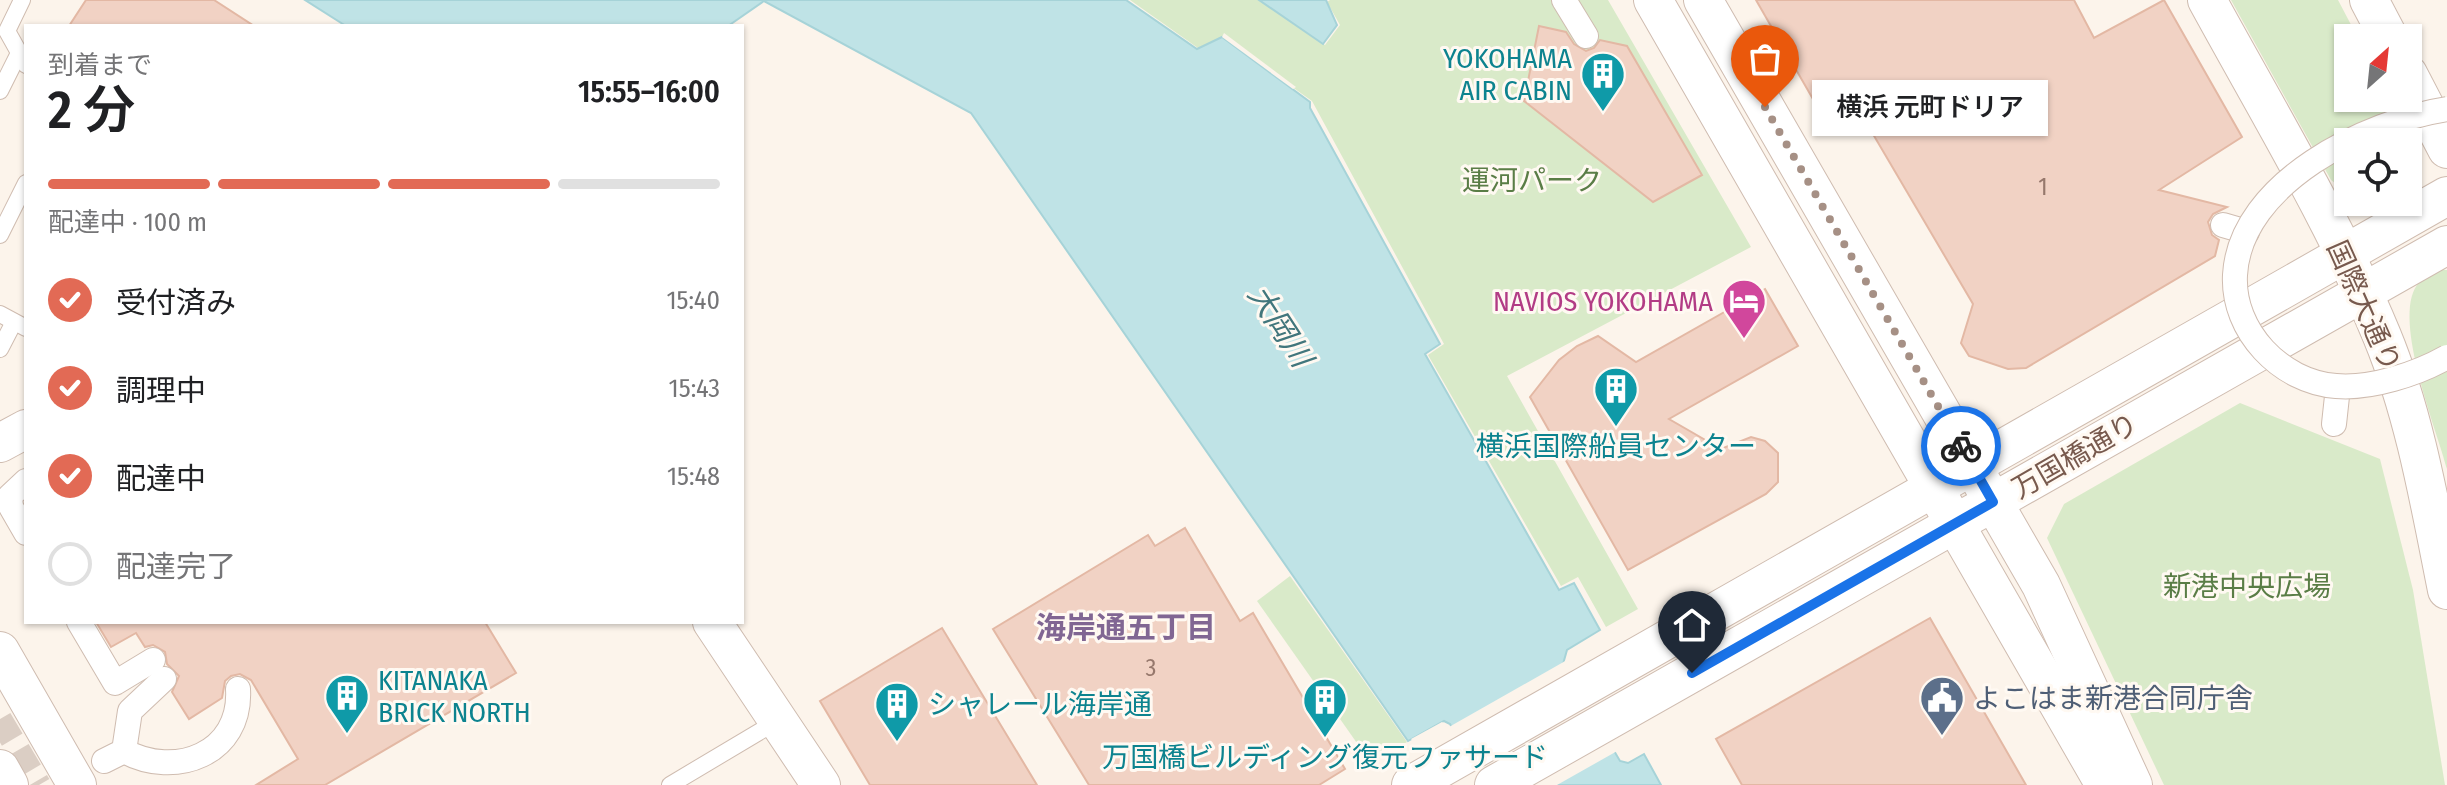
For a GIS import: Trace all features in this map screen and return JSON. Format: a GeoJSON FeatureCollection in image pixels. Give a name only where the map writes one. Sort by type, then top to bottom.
{"type":"FeatureCollection","features":[{"type":"Feature","properties":{"kind":"street"},"geometry":{"type":"LineString","coordinates":[[1564,0],[1586,36]]}},
{"type":"Feature","properties":{"kind":"street"},"geometry":{"type":"LineString","coordinates":[[1653,0],[2105,785]]}},
{"type":"Feature","properties":{"kind":"street"},"geometry":{"type":"LineString","coordinates":[[1703,0],[2041,585],[2133,785]]}},
{"type":"Feature","properties":{"kind":"street","name":"国際大通り"},"geometry":{"type":"LineString","coordinates":[[2207,0],[2362,293],[2405,403],[2447,590]]}},
{"type":"Feature","properties":{"kind":"street"},"geometry":{"type":"LineString","coordinates":[[2369,0],[2382,24]]}},
{"type":"Feature","properties":{"kind":"street"},"geometry":{"type":"LineString","coordinates":[[2422,101],[2447,149]]}},
{"type":"Feature","properties":{"kind":"street"},"geometry":{"type":"LineString","coordinates":[[2447,109],[2370,129],[2344,142],[2283,187],[2247,232],[2234,277],[2237,298],[2250,334],[2281,366],[2303,378],[2338,387],[2397,377],[2447,357]]}},
{"type":"Feature","properties":{"kind":"street","name":"万国橋通り"},"geometry":{"type":"LineString","coordinates":[[1935,487],[2447,196]]}},
{"type":"Feature","properties":{"kind":"street"},"geometry":{"type":"LineString","coordinates":[[2223,225],[2247,232]]}},
{"type":"Feature","properties":{"kind":"street","name":"万国橋通り"},"geometry":{"type":"LineString","coordinates":[[1494,785],[2447,245]]}},
{"type":"Feature","properties":{"kind":"street"},"geometry":{"type":"LineString","coordinates":[[2334,424],[2338,387]]}},
{"type":"Feature","properties":{"kind":"street"},"geometry":{"type":"LineString","coordinates":[[0,443],[24,430]]}},
{"type":"Feature","properties":{"kind":"street"},"geometry":{"type":"LineString","coordinates":[[24,483],[10,496],[11,507],[24,530]]}},
{"type":"Feature","properties":{"kind":"street"},"geometry":{"type":"LineString","coordinates":[[1411,785],[1935,487]]}},
{"type":"Feature","properties":{"kind":"street"},"geometry":{"type":"LineString","coordinates":[[80,624],[130,711]]}},
{"type":"Feature","properties":{"kind":"street"},"geometry":{"type":"LineString","coordinates":[[713,624],[780,719],[821,785]]}},
{"type":"Feature","properties":{"kind":"street"},"geometry":{"type":"LineString","coordinates":[[0,651],[102,766]]}},
{"type":"Feature","properties":{"kind":"street"},"geometry":{"type":"LineString","coordinates":[[102,766],[130,711],[158,669],[115,683]]}},
{"type":"Feature","properties":{"kind":"street"},"geometry":{"type":"LineString","coordinates":[[102,766],[143,761],[170,765],[194,758],[215,746],[231,728],[239,705],[238,689]]}},
{"type":"Feature","properties":{"kind":"street"},"geometry":{"type":"LineString","coordinates":[[0,769],[9,785]]}},
{"type":"Feature","properties":{"kind":"lane"},"geometry":{"type":"LineString","coordinates":[[0,91],[22,59],[3,30],[22,0]]}},
{"type":"Feature","properties":{"kind":"lane"},"geometry":{"type":"LineString","coordinates":[[0,235],[24,187]]}},
{"type":"Feature","properties":{"kind":"lane"},"geometry":{"type":"LineString","coordinates":[[0,349],[13,321]]}},
{"type":"Feature","properties":{"kind":"lane"},"geometry":{"type":"LineString","coordinates":[[670,785],[780,719]]}},
{"type":"Feature","properties":{"kind":"green space","name":"運河パーク"},"geometry":{"type":"Polygon","coordinates":[[[1130,0],[1259,0],[1325,45],[1340,25],[1327,2],[1330,0],[1608,0],[1751,247],[1507,376],[1638,609],[1606,627],[1578,577],[1561,586],[1428,355],[1444,344],[1312,101],[1222,37],[1198,48],[1130,0]]]}},
{"type":"Feature","properties":{"kind":"green space"},"geometry":{"type":"Polygon","coordinates":[[[2231,0],[2338,0],[2351,24],[2334,24],[2334,112],[2392,112],[2399,128],[2334,128],[2334,182],[2231,0]]]}},
{"type":"Feature","properties":{"kind":"green space"},"geometry":{"type":"Polygon","coordinates":[[[2437,270],[2447,270],[2447,469],[2419,376],[2410,323],[2411,301],[2417,285],[2437,270]]]}},
{"type":"Feature","properties":{"kind":"green space","name":"新港中央広場"},"geometry":{"type":"Polygon","coordinates":[[[2240,403],[2380,459],[2413,590],[2445,785],[2164,785],[2047,538],[2064,504],[2240,403]]]}},
{"type":"Feature","properties":{"kind":"green space"},"geometry":{"type":"Polygon","coordinates":[[[1290,576],[1407,742],[1371,763],[1257,601],[1290,576]]]}},
{"type":"Feature","properties":{"kind":"water","name":"大岡川"},"geometry":{"type":"Polygon","coordinates":[[[305,0],[1126,0],[1197,49],[1222,37],[1310,102],[1310,108],[1440,344],[1425,354],[1559,590],[1574,583],[1600,630],[1567,650],[1563,664],[1620,761],[1628,763],[1644,754],[1661,785],[1484,785],[1450,724],[1444,721],[1408,741],[971,113],[764,1],[731,24],[343,24],[305,0]]]}},
{"type":"Feature","properties":{"kind":"water"},"geometry":{"type":"Polygon","coordinates":[[[1259,0],[1326,0],[1337,25],[1323,44],[1259,0]]]}},
{"type":"Feature","properties":{"kind":"pier"},"geometry":{"type":"Polygon","coordinates":[[[1224,33],[1296,87],[1293,89],[1222,37],[1224,33]]]}},
{"type":"Feature","properties":{"kind":"pier"},"geometry":{"type":"Polygon","coordinates":[[[1581,645],[1570,653],[1567,663],[1619,750],[1557,785],[1480,785],[1444,725],[1414,743],[1411,739],[1442,722],[1449,727],[1567,660],[1568,652],[1581,645]]]}},
{"type":"Feature","properties":{"kind":"building"},"geometry":{"type":"Polygon","coordinates":[[[86,0],[214,0],[251,24],[70,24],[86,0]]]}},
{"type":"Feature","properties":{"kind":"building"},"geometry":{"type":"Polygon","coordinates":[[[1756,0],[2074,0],[2094,38],[2164,0],[2242,137],[2159,190],[2227,207],[2213,214],[2208,222],[2212,235],[2219,240],[2215,256],[2026,368],[2008,369],[1969,356],[1961,343],[1973,304],[1860,112],[1829,127],[1756,0]]]}},
{"type":"Feature","properties":{"kind":"building","name":"YOKOHAMA AIR CABIN"},"geometry":{"type":"Polygon","coordinates":[[[1539,26],[1566,32],[1574,44],[1586,51],[1594,48],[1600,40],[1627,46],[1702,175],[1653,202],[1524,101],[1539,26]]]}},
{"type":"Feature","properties":{"kind":"building","name":"横浜国際船員センター"},"geometry":{"type":"Polygon","coordinates":[[[1765,289],[1798,346],[1669,419],[1721,449],[1751,437],[1765,441],[1778,453],[1778,482],[1766,494],[1628,570],[1530,397],[1559,360],[1577,346],[1598,336],[1636,362],[1765,289]]]}},
{"type":"Feature","properties":{"kind":"building"},"geometry":{"type":"Polygon","coordinates":[[[1185,528],[1240,621],[1253,613],[1345,769],[1319,785],[1089,785],[993,629],[1148,535],[1155,546],[1185,528]]]}},
{"type":"Feature","properties":{"kind":"building"},"geometry":{"type":"Polygon","coordinates":[[[1930,618],[2026,785],[1742,785],[1716,739],[1930,618]]]}},
{"type":"Feature","properties":{"kind":"building","name":"KITANAKA BRICK NORTH"},"geometry":{"type":"Polygon","coordinates":[[[97,624],[486,624],[516,673],[325,785],[256,785],[298,759],[251,680],[240,674],[231,676],[225,681],[222,698],[189,719],[172,692],[179,676],[167,664],[165,652],[153,645],[145,647],[136,633],[111,647],[97,624]]]}},
{"type":"Feature","properties":{"kind":"building"},"geometry":{"type":"Polygon","coordinates":[[[942,628],[1037,785],[870,785],[820,701],[942,628]]]}},
{"type":"Feature","properties":{"kind":"tunnel"},"geometry":{"type":"LineString","coordinates":[[0,719],[39,785]]}},
{"type":"Feature","properties":{"kind":"way so far"},"geometry":{"type":"LineString","coordinates":[[1765,107],[1961,446]]}},
{"type":"Feature","properties":{"kind":"place","name":"横浜 元町ドリア"},"geometry":{"type":"Point","coordinates":[1765,107]}},
{"type":"Feature","properties":{"kind":"place","name":"YOKOHAMA AIR CABIN"},"geometry":{"type":"Point","coordinates":[1603,113]}},
{"type":"Feature","properties":{"kind":"place","name":"NAVIOS YOKOHAMA"},"geometry":{"type":"Point","coordinates":[1744,340]}},
{"type":"Feature","properties":{"kind":"place","name":"横浜国際船員センター"},"geometry":{"type":"Point","coordinates":[1616,428]}},
{"type":"Feature","properties":{"kind":"place","name":"KITANAKA BRICK NORTH"},"geometry":{"type":"Point","coordinates":[347,735]}},
{"type":"Feature","properties":{"kind":"place","name":"よこはま新港合同庁舎"},"geometry":{"type":"Point","coordinates":[1942,737]}},
{"type":"Feature","properties":{"kind":"place","name":"万国橋ビルディング復元ファサード"},"geometry":{"type":"Point","coordinates":[1325,739]}},
{"type":"Feature","properties":{"kind":"place","name":"シャレール海岸通"},"geometry":{"type":"Point","coordinates":[897,743]}},
{"type":"Feature","properties":{"kind":"district","name":"海岸通五丁目"},"geometry":{"type":"Point","coordinates":[1126,628]}},
{"type":"Feature","properties":{"kind":"route"},"geometry":{"type":"LineString","coordinates":[[1692,673],[1993,502],[1961,446]]}}]}
